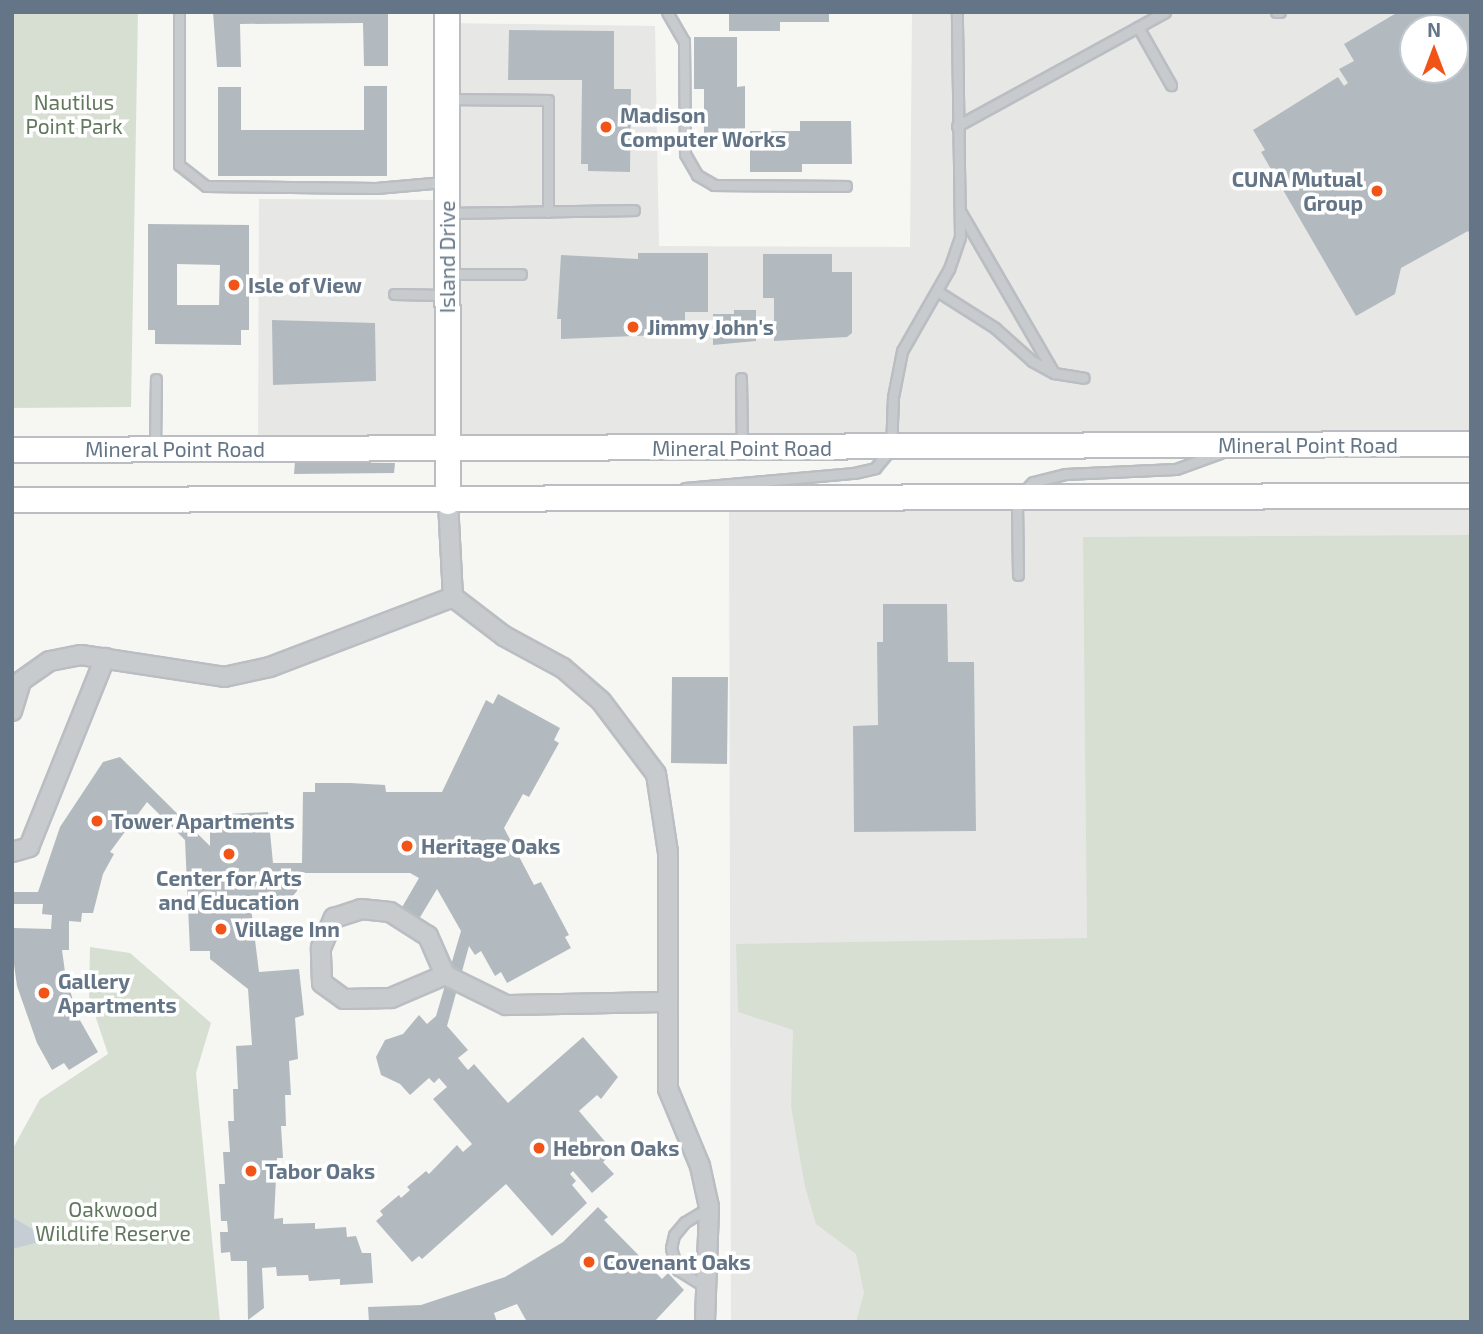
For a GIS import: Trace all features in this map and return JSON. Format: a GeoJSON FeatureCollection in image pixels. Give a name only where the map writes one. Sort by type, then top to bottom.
{"type":"FeatureCollection","features":[{"type":"Feature","properties":{"kind":"main road","name":"Island Drive"},"geometry":{"type":"LineString","coordinates":[[447,12],[447,502]]}},
{"type":"Feature","properties":{"kind":"main road","name":"Mineral Point Road"},"geometry":{"type":"LineString","coordinates":[[12,450],[447,446],[891,449],[1471,444]]}},
{"type":"Feature","properties":{"kind":"main road"},"geometry":{"type":"LineString","coordinates":[[12,500],[447,502],[1471,496]]}},
{"type":"Feature","properties":{"kind":"street"},"geometry":{"type":"LineString","coordinates":[[447,502],[453,597],[504,636],[563,668],[601,701],[656,774],[668,852],[668,1089],[700,1166],[709,1207],[705,1322]]}},
{"type":"Feature","properties":{"kind":"street"},"geometry":{"type":"LineString","coordinates":[[12,711],[17,678],[50,661],[80,655],[178,673],[225,677],[270,667],[453,597]]}},
{"type":"Feature","properties":{"kind":"street"},"geometry":{"type":"LineString","coordinates":[[12,852],[29,847],[105,658]]}},
{"type":"Feature","properties":{"kind":"street"},"geometry":{"type":"LineString","coordinates":[[445,975],[391,998],[344,999],[322,983],[321,948],[334,918],[361,909],[390,912],[428,936],[445,975],[506,1005],[668,1002]]}},
{"type":"Feature","properties":{"kind":"lane"},"geometry":{"type":"LineString","coordinates":[[179,12],[179,164],[206,186],[376,188],[447,181]]}},
{"type":"Feature","properties":{"kind":"lane"},"geometry":{"type":"LineString","coordinates":[[667,12],[684,41],[685,154],[697,175],[714,185],[846,186]]}},
{"type":"Feature","properties":{"kind":"lane"},"geometry":{"type":"LineString","coordinates":[[632,500],[702,484],[853,474],[875,468],[891,449],[893,397],[902,351],[937,291],[960,237],[957,12]]}},
{"type":"Feature","properties":{"kind":"lane"},"geometry":{"type":"LineString","coordinates":[[957,126],[1165,12]]}},
{"type":"Feature","properties":{"kind":"lane"},"geometry":{"type":"LineString","coordinates":[[1138,27],[1171,85]]}},
{"type":"Feature","properties":{"kind":"lane"},"geometry":{"type":"LineString","coordinates":[[447,99],[548,100],[548,212]]}},
{"type":"Feature","properties":{"kind":"lane"},"geometry":{"type":"LineString","coordinates":[[958,207],[1054,373]]}},
{"type":"Feature","properties":{"kind":"lane"},"geometry":{"type":"LineString","coordinates":[[447,213],[634,211]]}},
{"type":"Feature","properties":{"kind":"lane"},"geometry":{"type":"LineString","coordinates":[[394,294],[521,274]]}},
{"type":"Feature","properties":{"kind":"lane"},"geometry":{"type":"LineString","coordinates":[[937,291],[1054,373],[1084,378]]}},
{"type":"Feature","properties":{"kind":"lane"},"geometry":{"type":"LineString","coordinates":[[741,378],[742,448]]}},
{"type":"Feature","properties":{"kind":"lane"},"geometry":{"type":"LineString","coordinates":[[155,449],[156,379]]}},
{"type":"Feature","properties":{"kind":"lane"},"geometry":{"type":"LineString","coordinates":[[1018,575],[1017,499],[1044,476],[1176,469],[1241,445]]}},
{"type":"Feature","properties":{"kind":"lane"},"geometry":{"type":"LineString","coordinates":[[708,1289],[678,1270],[671,1248],[674,1236],[685,1222],[709,1207]]}},
{"type":"Feature","properties":{"kind":"shaded area"},"geometry":{"type":"Polygon","coordinates":[[[912,12],[1471,12],[1471,444],[258,449],[259,199],[447,200],[448,23],[655,26],[659,246],[910,247],[912,12]]]}},
{"type":"Feature","properties":{"kind":"shaded area"},"geometry":{"type":"Polygon","coordinates":[[[1471,496],[1471,1322],[731,1322],[729,500],[1471,496]]]}},
{"type":"Feature","properties":{"kind":"shaded area"},"geometry":{"type":"Polygon","coordinates":[[[12,1217],[34,1230],[39,1242],[12,1249],[12,1217]]]}},
{"type":"Feature","properties":{"kind":"green space","name":"Nautilus Point Park"},"geometry":{"type":"Polygon","coordinates":[[[12,12],[138,12],[131,407],[12,408],[12,12]]]}},
{"type":"Feature","properties":{"kind":"green space"},"geometry":{"type":"Polygon","coordinates":[[[1471,535],[1471,1322],[856,1322],[864,1293],[856,1254],[816,1224],[805,1187],[791,1106],[793,1030],[738,1012],[736,944],[1087,938],[1083,537],[1471,535]]]}},
{"type":"Feature","properties":{"kind":"green space","name":"Oakwood Wildlife Reserve"},"geometry":{"type":"Polygon","coordinates":[[[90,947],[130,953],[211,1023],[196,1073],[220,1322],[12,1322],[12,1150],[40,1099],[108,1054],[89,997],[90,947]]]}},
{"type":"Feature","properties":{"kind":"building"},"geometry":{"type":"Polygon","coordinates":[[[213,12],[388,12],[388,66],[364,66],[363,23],[240,24],[241,67],[217,67],[213,12]]]}},
{"type":"Feature","properties":{"kind":"building"},"geometry":{"type":"Polygon","coordinates":[[[729,12],[829,12],[829,22],[780,22],[780,31],[729,31],[729,12]]]}},
{"type":"Feature","properties":{"kind":"building","name":"CUNA Mutual Group"},"geometry":{"type":"Polygon","coordinates":[[[1398,12],[1471,12],[1471,236],[1468,231],[1401,268],[1395,294],[1356,316],[1261,152],[1265,150],[1253,130],[1338,77],[1344,86],[1348,83],[1339,69],[1354,61],[1344,44],[1398,12]]]}},
{"type":"Feature","properties":{"kind":"building","name":"Madison Computer Works"},"geometry":{"type":"Polygon","coordinates":[[[509,30],[614,31],[614,89],[631,89],[630,172],[588,171],[588,164],[581,164],[582,80],[508,80],[509,30]]]}},
{"type":"Feature","properties":{"kind":"building"},"geometry":{"type":"Polygon","coordinates":[[[694,37],[737,37],[737,87],[745,86],[745,138],[704,138],[704,89],[694,89],[694,37]]]}},
{"type":"Feature","properties":{"kind":"building"},"geometry":{"type":"Polygon","coordinates":[[[364,86],[387,86],[387,176],[218,176],[218,87],[241,87],[241,130],[364,130],[364,86]]]}},
{"type":"Feature","properties":{"kind":"building"},"geometry":{"type":"Polygon","coordinates":[[[800,121],[851,121],[852,164],[802,164],[802,172],[750,172],[750,131],[800,131],[800,121]]]}},
{"type":"Feature","properties":{"kind":"building","name":"Isle of View"},"geometry":{"type":"Polygon","coordinates":[[[148,224],[249,225],[249,330],[241,330],[241,345],[155,344],[155,330],[148,330],[148,224]],[[177,264],[177,305],[219,305],[220,265],[177,264]]]}},
{"type":"Feature","properties":{"kind":"building"},"geometry":{"type":"Polygon","coordinates":[[[638,253],[708,253],[708,312],[685,312],[685,334],[561,339],[561,319],[557,319],[561,255],[638,259],[638,253]]]}},
{"type":"Feature","properties":{"kind":"building"},"geometry":{"type":"Polygon","coordinates":[[[763,254],[832,254],[832,272],[852,272],[852,333],[847,337],[774,341],[774,298],[763,298],[763,254]]]}},
{"type":"Feature","properties":{"kind":"building"},"geometry":{"type":"Polygon","coordinates":[[[734,310],[756,310],[756,341],[713,345],[713,314],[734,314],[734,310]]]}},
{"type":"Feature","properties":{"kind":"building"},"geometry":{"type":"Polygon","coordinates":[[[272,320],[375,323],[376,381],[273,385],[272,320]]]}},
{"type":"Feature","properties":{"kind":"building"},"geometry":{"type":"Polygon","coordinates":[[[295,462],[395,463],[394,473],[294,474],[295,462]]]}},
{"type":"Feature","properties":{"kind":"building"},"geometry":{"type":"Polygon","coordinates":[[[883,604],[947,604],[948,662],[974,662],[976,831],[854,832],[853,726],[878,725],[877,642],[883,642],[883,604]]]}},
{"type":"Feature","properties":{"kind":"building"},"geometry":{"type":"Polygon","coordinates":[[[672,677],[728,677],[727,764],[671,763],[672,677]]]}},
{"type":"Feature","properties":{"kind":"building"},"geometry":{"type":"Polygon","coordinates":[[[498,694],[560,728],[554,740],[559,743],[529,797],[523,794],[504,828],[534,885],[541,882],[569,935],[565,937],[571,948],[507,983],[501,972],[495,976],[481,951],[475,955],[469,946],[447,1026],[468,1050],[458,1058],[468,1070],[474,1064],[508,1103],[583,1037],[618,1077],[601,1099],[597,1095],[579,1111],[614,1152],[603,1162],[614,1174],[592,1193],[573,1171],[570,1174],[576,1181],[572,1185],[587,1203],[552,1236],[506,1184],[422,1259],[419,1256],[412,1262],[376,1221],[383,1215],[380,1211],[399,1195],[401,1198],[410,1190],[407,1187],[426,1171],[429,1174],[457,1145],[463,1152],[472,1144],[433,1099],[447,1087],[439,1078],[434,1083],[429,1078],[410,1095],[400,1084],[381,1075],[376,1057],[385,1040],[403,1034],[419,1015],[427,1024],[436,1016],[461,931],[437,889],[419,919],[401,909],[419,878],[410,873],[300,873],[297,891],[285,905],[251,908],[259,972],[299,969],[304,1015],[295,1018],[298,1059],[289,1061],[291,1095],[285,1095],[286,1126],[281,1126],[283,1158],[277,1158],[274,1219],[283,1218],[283,1224],[315,1223],[315,1229],[346,1227],[347,1237],[356,1236],[362,1253],[371,1253],[373,1283],[340,1285],[340,1279],[309,1281],[308,1275],[277,1276],[276,1267],[262,1268],[264,1308],[248,1320],[247,1261],[231,1261],[230,1252],[221,1253],[220,1232],[228,1232],[227,1221],[221,1221],[219,1184],[225,1184],[223,1152],[230,1152],[228,1121],[234,1121],[233,1089],[238,1089],[236,1046],[252,1045],[248,989],[210,959],[210,951],[190,951],[185,840],[147,802],[110,852],[114,854],[103,874],[93,913],[82,913],[81,922],[69,921],[69,950],[62,950],[65,972],[77,1015],[98,1052],[69,1070],[64,1063],[52,1070],[37,1043],[17,986],[13,957],[13,928],[51,929],[52,915],[42,914],[43,904],[12,904],[12,892],[38,892],[60,827],[103,762],[120,757],[210,846],[210,815],[268,812],[273,863],[302,863],[303,792],[315,792],[315,783],[350,783],[385,785],[386,792],[442,792],[486,700],[493,704],[498,694]]]}},
{"type":"Feature","properties":{"kind":"building","name":"Covenant Oaks"},"geometry":{"type":"Polygon","coordinates":[[[598,1207],[608,1217],[604,1220],[662,1279],[668,1273],[684,1290],[654,1322],[527,1322],[517,1304],[494,1313],[497,1322],[369,1322],[368,1307],[421,1305],[505,1277],[563,1242],[598,1207]]]}},
{"type":"Feature","properties":{"kind":"place","name":"Madison Computer Works"},"geometry":{"type":"Point","coordinates":[606,127]}},
{"type":"Feature","properties":{"kind":"place","name":"CUNA Mutual Group"},"geometry":{"type":"Point","coordinates":[1377,191]}},
{"type":"Feature","properties":{"kind":"place","name":"Isle of View"},"geometry":{"type":"Point","coordinates":[234,285]}},
{"type":"Feature","properties":{"kind":"place","name":"Jimmy John's"},"geometry":{"type":"Point","coordinates":[633,327]}},
{"type":"Feature","properties":{"kind":"place","name":"Tower Apartments"},"geometry":{"type":"Point","coordinates":[97,821]}},
{"type":"Feature","properties":{"kind":"place","name":"Heritage Oaks"},"geometry":{"type":"Point","coordinates":[407,846]}},
{"type":"Feature","properties":{"kind":"place","name":"Center for Arts and Education"},"geometry":{"type":"Point","coordinates":[229,854]}},
{"type":"Feature","properties":{"kind":"place","name":"Village Inn"},"geometry":{"type":"Point","coordinates":[221,929]}},
{"type":"Feature","properties":{"kind":"place","name":"Gallery Apartments"},"geometry":{"type":"Point","coordinates":[44,993]}},
{"type":"Feature","properties":{"kind":"place","name":"Hebron Oaks"},"geometry":{"type":"Point","coordinates":[539,1148]}},
{"type":"Feature","properties":{"kind":"place","name":"Tabor Oaks"},"geometry":{"type":"Point","coordinates":[251,1171]}},
{"type":"Feature","properties":{"kind":"place","name":"Covenant Oaks"},"geometry":{"type":"Point","coordinates":[589,1262]}}]}
